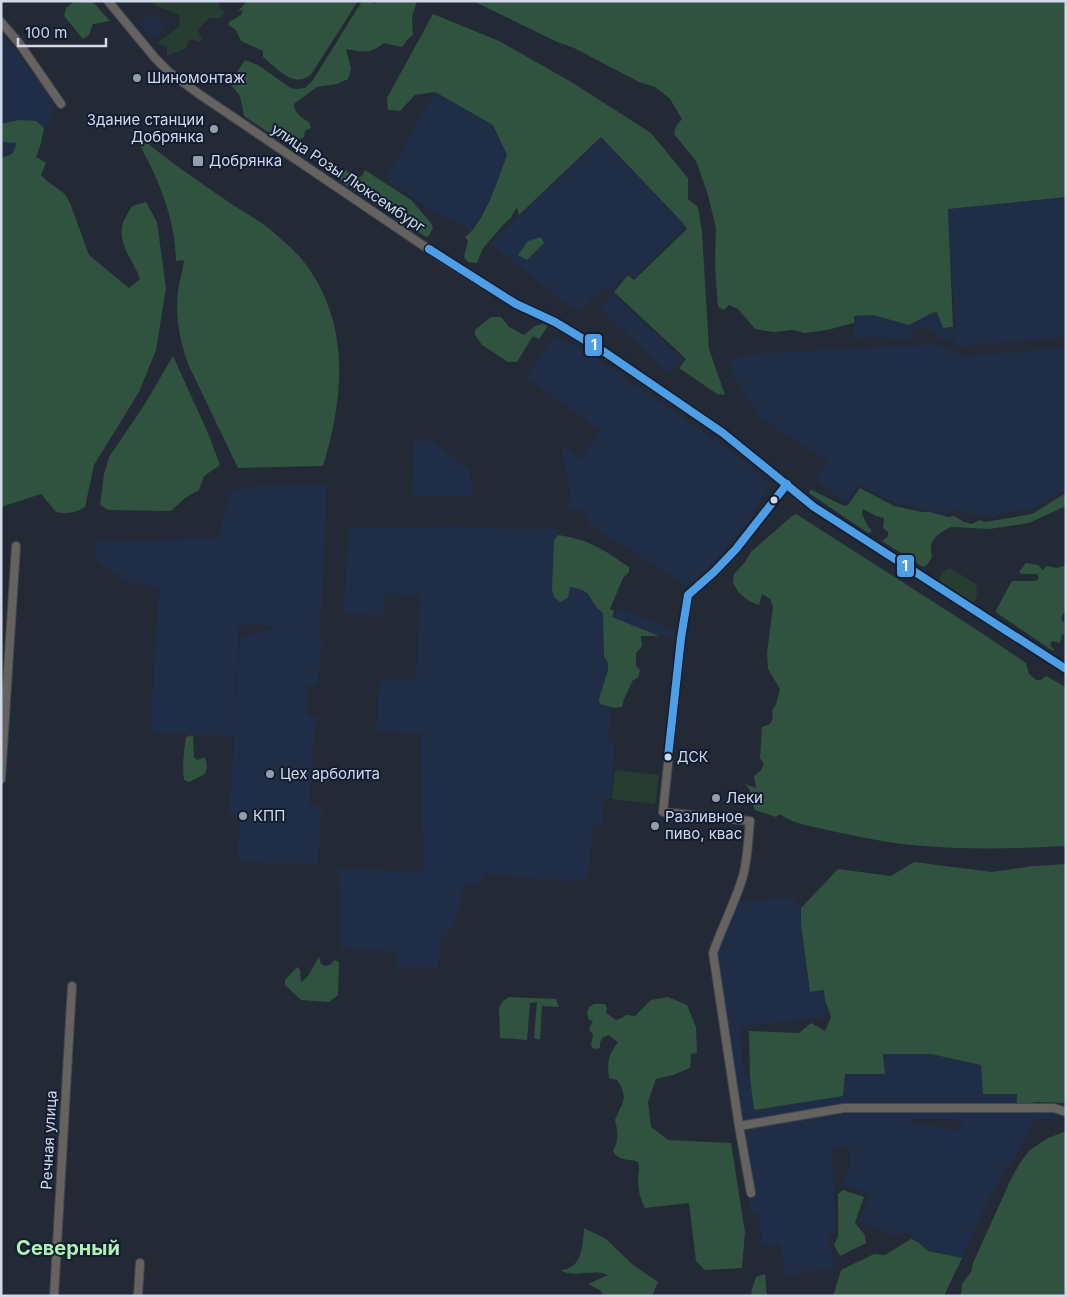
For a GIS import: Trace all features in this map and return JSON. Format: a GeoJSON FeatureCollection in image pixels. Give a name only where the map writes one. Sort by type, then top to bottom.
{"type":"FeatureCollection","features":[{"type":"Feature","properties":{"kind":"street","name":"улица Розы Люксембург"},"geometry":{"type":"LineString","coordinates":[[108,1],[155,58],[169,72],[199,94],[455,267],[516,304],[555,322],[603,350],[723,433],[814,507],[1066,669]]}},
{"type":"Feature","properties":{"kind":"street"},"geometry":{"type":"LineString","coordinates":[[1,22],[19,44],[61,104]]}},
{"type":"Feature","properties":{"kind":"street"},"geometry":{"type":"LineString","coordinates":[[750,1193],[738,1126],[713,953],[743,874],[750,821],[663,812],[681,638],[688,595],[736,549],[787,484]]}},
{"type":"Feature","properties":{"kind":"street"},"geometry":{"type":"LineString","coordinates":[[1,779],[16,546]]}},
{"type":"Feature","properties":{"kind":"street","name":"Речная улица"},"geometry":{"type":"LineString","coordinates":[[54,1296],[72,986]]}},
{"type":"Feature","properties":{"kind":"street"},"geometry":{"type":"LineString","coordinates":[[738,1126],[844,1108],[1054,1108],[1066,1110]]}},
{"type":"Feature","properties":{"kind":"street"},"geometry":{"type":"LineString","coordinates":[[138,1296],[140,1263]]}},
{"type":"Feature","properties":{"kind":"shaded area"},"geometry":{"type":"Polygon","coordinates":[[[151,12],[166,25],[155,38],[140,25],[151,12]]]}},
{"type":"Feature","properties":{"kind":"shaded area"},"geometry":{"type":"Polygon","coordinates":[[[1,32],[51,97],[53,104],[52,115],[46,127],[1,160],[1,32]]]}},
{"type":"Feature","properties":{"kind":"shaded area"},"geometry":{"type":"Polygon","coordinates":[[[435,92],[493,125],[507,155],[492,196],[471,232],[451,219],[448,220],[390,183],[387,177],[435,92]]]}},
{"type":"Feature","properties":{"kind":"shaded area"},"geometry":{"type":"Polygon","coordinates":[[[601,138],[683,224],[684,228],[634,278],[628,273],[609,293],[604,288],[579,312],[490,243],[601,138]]]}},
{"type":"Feature","properties":{"kind":"shaded area"},"geometry":{"type":"Polygon","coordinates":[[[1066,196],[1066,337],[956,347],[955,337],[954,341],[936,338],[936,332],[920,327],[913,330],[910,339],[869,337],[854,340],[853,316],[873,315],[909,325],[932,313],[938,312],[943,328],[954,330],[955,332],[948,209],[1066,196]]]}},
{"type":"Feature","properties":{"kind":"shaded area"},"geometry":{"type":"Polygon","coordinates":[[[613,294],[683,359],[669,374],[599,308],[613,294]]]}},
{"type":"Feature","properties":{"kind":"shaded area"},"geometry":{"type":"Polygon","coordinates":[[[555,335],[561,341],[578,345],[734,453],[771,484],[752,512],[755,515],[703,574],[690,585],[686,586],[589,524],[582,509],[572,512],[567,504],[570,500],[570,492],[561,445],[580,459],[600,430],[526,378],[555,335]]]}},
{"type":"Feature","properties":{"kind":"shaded area"},"geometry":{"type":"Polygon","coordinates":[[[936,344],[964,356],[1066,347],[1066,491],[1030,511],[1029,508],[990,517],[950,510],[946,515],[884,499],[860,485],[846,503],[815,480],[828,462],[758,417],[733,375],[730,358],[762,353],[936,344]]]}},
{"type":"Feature","properties":{"kind":"shaded area"},"geometry":{"type":"Polygon","coordinates":[[[431,440],[470,470],[474,497],[412,496],[414,441],[431,440]]]}},
{"type":"Feature","properties":{"kind":"shaded area"},"geometry":{"type":"Polygon","coordinates":[[[327,484],[322,612],[320,612],[319,630],[282,628],[318,631],[322,643],[318,685],[307,685],[307,716],[318,716],[314,738],[310,806],[322,806],[318,865],[238,862],[239,815],[229,814],[234,737],[150,732],[159,587],[128,583],[97,561],[95,542],[218,538],[231,490],[257,486],[327,484]],[[261,624],[239,625],[234,724],[240,638],[274,628],[261,624]]]}},
{"type":"Feature","properties":{"kind":"shaded area"},"geometry":{"type":"Polygon","coordinates":[[[461,527],[558,529],[557,539],[602,599],[612,617],[618,608],[676,631],[673,639],[660,634],[659,636],[615,619],[609,742],[615,743],[611,799],[604,799],[602,826],[593,825],[588,879],[578,879],[569,882],[484,874],[482,885],[465,884],[455,925],[441,940],[438,967],[397,967],[397,952],[340,948],[339,868],[423,872],[421,734],[376,731],[380,679],[416,680],[420,595],[386,593],[384,616],[343,613],[349,528],[461,527]]]}},
{"type":"Feature","properties":{"kind":"shaded area"},"geometry":{"type":"Polygon","coordinates":[[[795,897],[795,904],[801,908],[801,925],[810,992],[824,990],[827,1017],[740,1027],[744,1077],[750,1077],[754,1110],[844,1074],[884,1074],[883,1054],[931,1054],[982,1065],[1017,1094],[1017,1104],[844,1105],[1063,1111],[1055,1119],[1033,1120],[1020,1149],[994,1188],[962,1258],[928,1251],[911,1239],[912,1232],[892,1235],[858,1221],[871,1195],[843,1184],[850,1164],[848,1145],[832,1150],[836,1230],[828,1238],[835,1268],[785,1276],[780,1244],[762,1246],[758,1212],[752,1213],[741,1158],[713,953],[734,902],[795,897]],[[911,1119],[911,1124],[943,1127],[957,1132],[963,1120],[911,1119]]]}},
{"type":"Feature","properties":{"kind":"green space"},"geometry":{"type":"Polygon","coordinates":[[[75,1],[92,1],[110,21],[93,24],[89,35],[83,39],[64,16],[66,8],[75,1]]]}},
{"type":"Feature","properties":{"kind":"green space"},"geometry":{"type":"Polygon","coordinates":[[[151,1],[218,1],[221,10],[225,11],[220,18],[210,18],[199,28],[198,31],[202,40],[200,42],[190,39],[185,49],[167,56],[167,46],[161,45],[158,42],[179,27],[179,15],[157,6],[151,1]]]}},
{"type":"Feature","properties":{"kind":"green space"},"geometry":{"type":"Polygon","coordinates":[[[247,1],[358,1],[312,73],[306,78],[299,80],[280,72],[263,57],[263,51],[241,41],[236,30],[228,25],[229,22],[241,15],[243,10],[238,11],[247,1]]]}},
{"type":"Feature","properties":{"kind":"green space"},"geometry":{"type":"Polygon","coordinates":[[[362,1],[374,1],[374,4],[378,1],[417,1],[412,17],[413,35],[402,47],[384,43],[366,52],[346,49],[351,69],[348,79],[337,84],[317,87],[294,104],[297,113],[309,122],[311,128],[305,131],[304,137],[291,140],[289,146],[244,116],[240,96],[228,81],[234,76],[245,60],[258,65],[289,87],[295,89],[305,88],[313,80],[362,1]]]}},
{"type":"Feature","properties":{"kind":"green space"},"geometry":{"type":"Polygon","coordinates":[[[473,1],[1066,1],[1066,197],[948,209],[953,327],[943,328],[937,312],[909,325],[873,315],[854,316],[854,323],[827,330],[804,333],[793,330],[773,332],[755,329],[738,309],[729,305],[724,310],[718,307],[715,266],[716,228],[708,195],[696,161],[674,134],[676,126],[682,119],[670,99],[655,87],[639,82],[574,48],[555,41],[473,1]]]}},
{"type":"Feature","properties":{"kind":"green space"},"geometry":{"type":"Polygon","coordinates":[[[433,14],[499,41],[573,83],[651,133],[688,178],[688,199],[698,207],[702,232],[709,349],[725,395],[717,394],[679,368],[686,359],[614,292],[628,275],[634,280],[687,229],[601,137],[519,215],[517,208],[511,218],[483,248],[477,263],[468,262],[464,257],[468,241],[465,237],[472,231],[485,211],[507,155],[493,125],[435,92],[415,95],[400,111],[388,110],[387,98],[433,14]]]}},
{"type":"Feature","properties":{"kind":"green space"},"geometry":{"type":"Polygon","coordinates":[[[19,120],[36,121],[44,128],[36,157],[46,163],[41,175],[65,194],[89,255],[129,288],[140,279],[125,247],[122,227],[132,206],[146,202],[157,222],[166,288],[156,350],[139,392],[94,465],[85,507],[78,511],[64,513],[56,512],[41,494],[1,507],[1,157],[12,153],[16,143],[1,142],[1,124],[19,120]]]}},
{"type":"Feature","properties":{"kind":"green space"},"geometry":{"type":"Polygon","coordinates":[[[130,128],[178,167],[269,229],[301,258],[319,285],[330,310],[336,335],[339,361],[336,414],[323,466],[238,468],[186,357],[179,330],[177,311],[178,291],[184,260],[176,261],[172,225],[162,192],[130,128]]]}},
{"type":"Feature","properties":{"kind":"green space"},"geometry":{"type":"Polygon","coordinates":[[[345,170],[358,177],[362,176],[365,170],[411,200],[433,227],[429,236],[426,237],[343,183],[338,176],[341,171],[345,170]]]}},
{"type":"Feature","properties":{"kind":"green space"},"geometry":{"type":"Polygon","coordinates":[[[541,237],[544,243],[527,260],[518,255],[528,241],[541,237]]]}},
{"type":"Feature","properties":{"kind":"green space"},"geometry":{"type":"Polygon","coordinates":[[[491,317],[501,317],[509,327],[524,335],[535,326],[543,324],[548,326],[539,339],[533,336],[517,362],[508,362],[482,345],[475,335],[475,330],[491,317]]]}},
{"type":"Feature","properties":{"kind":"green space"},"geometry":{"type":"Polygon","coordinates":[[[173,356],[208,433],[220,465],[204,476],[199,490],[185,498],[171,511],[108,510],[100,505],[104,474],[109,457],[143,407],[173,356]]]}},
{"type":"Feature","properties":{"kind":"green space"},"geometry":{"type":"Polygon","coordinates":[[[860,488],[894,506],[948,517],[954,516],[972,524],[980,520],[985,522],[1032,514],[1066,493],[1066,506],[1029,523],[989,529],[948,528],[941,532],[933,541],[931,545],[932,557],[927,565],[923,567],[882,541],[888,536],[888,532],[883,528],[884,518],[863,509],[862,515],[871,529],[871,532],[868,533],[809,493],[812,490],[844,506],[848,505],[860,488]]]}},
{"type":"Feature","properties":{"kind":"green space"},"geometry":{"type":"Polygon","coordinates":[[[796,514],[1026,663],[1029,674],[1036,680],[1041,680],[1046,676],[1066,687],[1066,846],[984,848],[902,844],[809,826],[790,820],[780,814],[776,817],[755,810],[751,801],[750,790],[745,784],[756,788],[754,776],[761,770],[764,764],[760,758],[762,727],[770,724],[773,718],[772,711],[780,689],[768,669],[767,653],[773,607],[770,599],[762,594],[759,605],[749,601],[739,593],[733,583],[734,574],[751,552],[796,514]]]}},
{"type":"Feature","properties":{"kind":"green space"},"geometry":{"type":"Polygon","coordinates":[[[558,535],[596,546],[629,567],[629,572],[623,578],[610,609],[614,611],[612,617],[659,636],[641,636],[642,646],[636,653],[636,666],[640,670],[638,678],[633,680],[622,707],[614,708],[600,704],[599,699],[608,670],[608,663],[604,656],[603,613],[584,591],[578,589],[570,587],[568,598],[560,602],[554,597],[552,589],[554,540],[558,535]]]}},
{"type":"Feature","properties":{"kind":"green space"},"geometry":{"type":"Polygon","coordinates":[[[1026,563],[1038,565],[1043,570],[1047,566],[1057,568],[1066,565],[1066,609],[1061,618],[1064,623],[1064,634],[1060,643],[1052,641],[1050,645],[1054,649],[1053,651],[997,613],[996,610],[1012,581],[1036,581],[1039,578],[1037,574],[1022,574],[1019,572],[1026,563]]]}},
{"type":"Feature","properties":{"kind":"green space"},"geometry":{"type":"Polygon","coordinates":[[[950,568],[976,584],[975,602],[971,602],[940,581],[942,573],[950,568]]]}},
{"type":"Feature","properties":{"kind":"green space"},"geometry":{"type":"Polygon","coordinates":[[[193,735],[194,757],[197,760],[205,757],[207,766],[205,774],[189,782],[184,780],[184,753],[186,737],[193,735]]]}},
{"type":"Feature","properties":{"kind":"green space"},"geometry":{"type":"Polygon","coordinates":[[[615,770],[659,775],[655,804],[612,799],[615,770]]]}},
{"type":"Feature","properties":{"kind":"green space"},"geometry":{"type":"Polygon","coordinates":[[[914,862],[992,872],[1033,866],[1066,864],[1066,1101],[1063,1103],[1038,1102],[1017,1104],[1017,1094],[983,1094],[981,1065],[931,1054],[883,1054],[885,1074],[845,1074],[843,1096],[754,1110],[750,1077],[749,1031],[799,1033],[811,1023],[825,1031],[831,1017],[825,1000],[824,990],[810,992],[801,925],[801,908],[838,869],[891,876],[914,862]]]}},
{"type":"Feature","properties":{"kind":"green space"},"geometry":{"type":"Polygon","coordinates":[[[319,957],[321,964],[325,966],[330,965],[335,960],[339,962],[338,995],[329,1002],[301,1000],[285,985],[285,980],[297,967],[300,970],[301,982],[308,976],[319,957]]]}},
{"type":"Feature","properties":{"kind":"green space"},"geometry":{"type":"Polygon","coordinates":[[[509,997],[556,999],[559,1007],[542,1006],[540,1040],[534,1038],[537,1002],[530,1003],[527,1040],[500,1038],[499,1008],[503,1001],[509,997]]]}},
{"type":"Feature","properties":{"kind":"green space"},"geometry":{"type":"Polygon","coordinates":[[[668,997],[687,1005],[696,1027],[697,1053],[691,1054],[690,1068],[656,1079],[648,1102],[651,1127],[668,1140],[731,1143],[745,1232],[742,1268],[705,1270],[696,1261],[689,1203],[645,1208],[639,1190],[638,1162],[618,1157],[613,1151],[617,1136],[615,1120],[624,1096],[617,1080],[609,1078],[608,1063],[610,1055],[618,1042],[608,1035],[602,1038],[600,1048],[594,1049],[591,1046],[593,1035],[589,1029],[593,1021],[589,1020],[587,1013],[589,1007],[594,1004],[605,1004],[607,1008],[606,1013],[616,1020],[626,1015],[635,1016],[651,1000],[668,997]]]}},
{"type":"Feature","properties":{"kind":"green space"},"geometry":{"type":"Polygon","coordinates":[[[1066,1131],[1066,1296],[961,1296],[962,1284],[971,1272],[973,1263],[1020,1163],[1029,1151],[1046,1139],[1066,1131]]]}},
{"type":"Feature","properties":{"kind":"green space"},"geometry":{"type":"Polygon","coordinates":[[[843,1190],[864,1197],[855,1223],[865,1235],[866,1243],[840,1256],[834,1245],[838,1237],[838,1194],[843,1190]]]}},
{"type":"Feature","properties":{"kind":"green space"},"geometry":{"type":"Polygon","coordinates":[[[584,1228],[606,1239],[633,1265],[658,1282],[652,1296],[604,1296],[601,1291],[588,1284],[608,1275],[602,1273],[572,1274],[560,1270],[573,1266],[577,1261],[582,1249],[584,1228]]]}},
{"type":"Feature","properties":{"kind":"green space"},"geometry":{"type":"Polygon","coordinates":[[[911,1239],[928,1251],[962,1258],[944,1296],[833,1296],[841,1270],[874,1254],[885,1255],[911,1239]]]}},
{"type":"Feature","properties":{"kind":"green space"},"geometry":{"type":"Polygon","coordinates":[[[765,1274],[767,1296],[751,1296],[756,1277],[765,1274]]]}},
{"type":"Feature","properties":{"kind":"transit line","name":"1"},"geometry":{"type":"LineString","coordinates":[[429,249],[516,304],[555,322],[603,351],[723,433],[814,507],[1066,669]]}},
{"type":"Feature","properties":{"kind":"transit line","name":"1"},"geometry":{"type":"LineString","coordinates":[[668,757],[681,638],[688,595],[736,549],[787,484]]}},
{"type":"Feature","properties":{"kind":"place","name":"Шинoмонтаж"},"geometry":{"type":"Point","coordinates":[137,78]}},
{"type":"Feature","properties":{"kind":"place","name":"Здание станции Добрянка"},"geometry":{"type":"Point","coordinates":[214,129]}},
{"type":"Feature","properties":{"kind":"place","name":"Добрянка"},"geometry":{"type":"Point","coordinates":[198,161]}},
{"type":"Feature","properties":{"kind":"place","name":"ДСК"},"geometry":{"type":"Point","coordinates":[668,757]}},
{"type":"Feature","properties":{"kind":"place","name":"Цех арболита"},"geometry":{"type":"Point","coordinates":[270,774]}},
{"type":"Feature","properties":{"kind":"place","name":"Леки"},"geometry":{"type":"Point","coordinates":[716,798]}},
{"type":"Feature","properties":{"kind":"place","name":"КПП"},"geometry":{"type":"Point","coordinates":[243,816]}},
{"type":"Feature","properties":{"kind":"place","name":"Разливное пиво, квас"},"geometry":{"type":"Point","coordinates":[655,826]}},
{"type":"Feature","properties":{"kind":"district","name":"Северный"},"geometry":{"type":"Point","coordinates":[68,1248]}}]}
